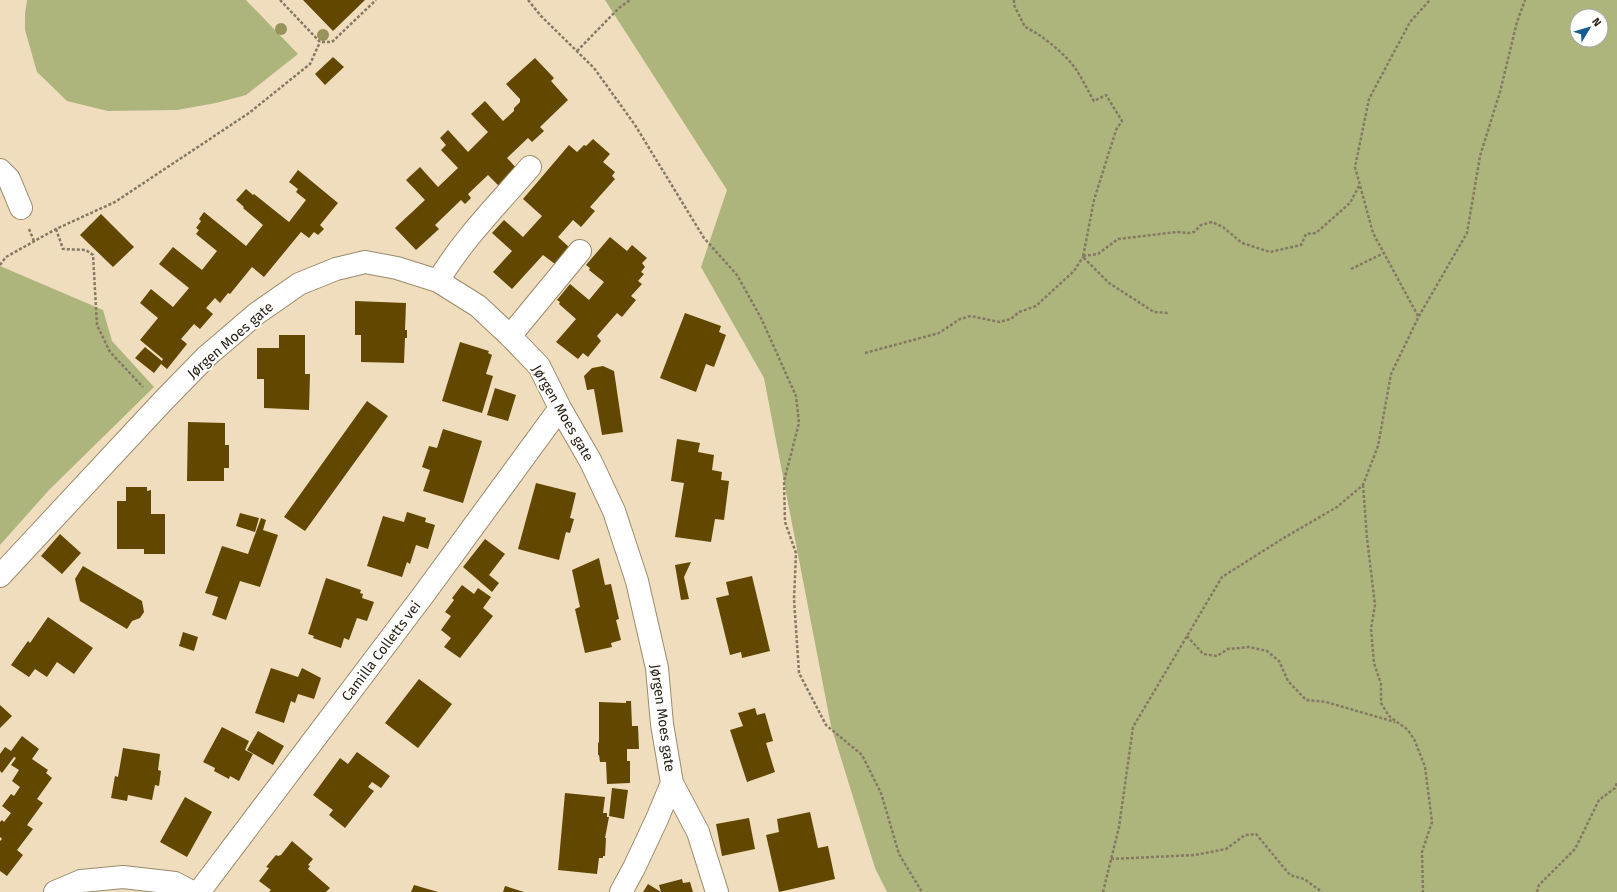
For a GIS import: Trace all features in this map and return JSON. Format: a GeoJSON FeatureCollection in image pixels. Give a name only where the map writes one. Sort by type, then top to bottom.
{"type":"FeatureCollection","features":[{"type":"Feature","properties":{"kind":"street"},"geometry":{"type":"LineString","coordinates":[[438,281],[450,261],[472,233],[530,167]]}},
{"type":"Feature","properties":{"kind":"street"},"geometry":{"type":"LineString","coordinates":[[0,170],[9,180],[21,208]]}},
{"type":"Feature","properties":{"kind":"street"},"geometry":{"type":"LineString","coordinates":[[510,336],[580,251]]}},
{"type":"Feature","properties":{"kind":"street","name":"Jørgen Moes gate"},"geometry":{"type":"LineString","coordinates":[[0,576],[207,356],[256,314],[299,284],[336,269],[366,262],[397,268],[438,281],[478,306],[539,366],[560,408],[591,462],[614,511],[637,581],[657,668],[662,724],[672,783],[657,819],[621,892]]}},
{"type":"Feature","properties":{"kind":"street","name":"Camilla Colletts vei"},"geometry":{"type":"LineString","coordinates":[[199,892],[424,594],[560,408]]}},
{"type":"Feature","properties":{"kind":"street"},"geometry":{"type":"LineString","coordinates":[[672,783],[698,832],[717,892]]}},
{"type":"Feature","properties":{"kind":"street"},"geometry":{"type":"LineString","coordinates":[[55,892],[81,881],[123,877],[175,883],[192,892]]}},
{"type":"Feature","properties":{"kind":"path"},"geometry":{"type":"LineString","coordinates":[[280,0],[320,42],[332,42],[376,0]]}},
{"type":"Feature","properties":{"kind":"path"},"geometry":{"type":"LineString","coordinates":[[528,0],[541,16],[594,68],[635,126],[704,238],[737,275],[761,318],[796,396],[799,423],[784,481],[784,522],[796,553],[794,599],[799,673],[826,725],[862,756],[881,793],[899,854],[922,892]]}},
{"type":"Feature","properties":{"kind":"path"},"geometry":{"type":"LineString","coordinates":[[577,51],[619,8],[630,0]]}},
{"type":"Feature","properties":{"kind":"path"},"geometry":{"type":"LineString","coordinates":[[865,353],[939,333],[960,319],[971,316],[999,322],[1010,319],[1019,312],[1036,306],[1074,271],[1083,256],[1094,200],[1116,130],[1122,121],[1106,94],[1094,101],[1076,70],[1063,55],[1033,31],[1025,27],[1014,5],[1014,0]]}},
{"type":"Feature","properties":{"kind":"path"},"geometry":{"type":"LineString","coordinates":[[1418,316],[1373,233],[1354,167],[1369,99],[1410,22],[1430,0]]}},
{"type":"Feature","properties":{"kind":"path"},"geometry":{"type":"LineString","coordinates":[[1423,892],[1422,852],[1432,822],[1425,767],[1415,741],[1408,730],[1389,716],[1381,703],[1381,684],[1374,663],[1371,629],[1375,605],[1367,538],[1363,485],[1378,446],[1391,374],[1418,316],[1467,233],[1480,156],[1500,92],[1517,22],[1524,0]]}},
{"type":"Feature","properties":{"kind":"path"},"geometry":{"type":"LineString","coordinates":[[0,265],[6,257],[56,229],[115,202],[249,113],[310,64],[320,42]]}},
{"type":"Feature","properties":{"kind":"path"},"geometry":{"type":"LineString","coordinates":[[1083,256],[1098,254],[1118,239],[1176,232],[1189,233],[1194,232],[1201,225],[1212,222],[1224,227],[1242,243],[1270,252],[1301,245],[1306,234],[1316,233],[1350,203],[1360,185]]}},
{"type":"Feature","properties":{"kind":"path"},"geometry":{"type":"LineString","coordinates":[[56,229],[63,249],[86,250],[93,255],[97,325],[110,352],[143,388],[164,400]]}},
{"type":"Feature","properties":{"kind":"path"},"geometry":{"type":"LineString","coordinates":[[1351,269],[1384,253]]}},
{"type":"Feature","properties":{"kind":"path"},"geometry":{"type":"LineString","coordinates":[[1083,256],[1109,283],[1116,288],[1154,312],[1168,313]]}},
{"type":"Feature","properties":{"kind":"path"},"geometry":{"type":"LineString","coordinates":[[1103,892],[1119,827],[1133,727],[1222,577],[1282,539],[1337,507],[1363,485]]}},
{"type":"Feature","properties":{"kind":"path"},"geometry":{"type":"LineString","coordinates":[[1187,636],[1203,654],[1217,656],[1228,649],[1249,647],[1267,651],[1279,661],[1288,680],[1306,700],[1326,702],[1398,722]]}},
{"type":"Feature","properties":{"kind":"path"},"geometry":{"type":"LineString","coordinates":[[1537,892],[1539,885],[1575,849],[1599,800],[1615,788],[1617,783]]}},
{"type":"Feature","properties":{"kind":"path"},"geometry":{"type":"LineString","coordinates":[[1111,859],[1195,855],[1226,849],[1245,835],[1256,834],[1290,875],[1304,879],[1322,892]]}},
{"type":"Feature","properties":{"kind":"green space"},"geometry":{"type":"Polygon","coordinates":[[[27,0],[246,0],[298,54],[246,95],[216,103],[177,110],[108,111],[67,101],[37,72],[25,30],[27,0]]]}},
{"type":"Feature","properties":{"kind":"green space"},"geometry":{"type":"Polygon","coordinates":[[[605,0],[1617,0],[1617,892],[887,892],[875,868],[831,726],[764,378],[701,267],[727,190],[605,0]]]}},
{"type":"Feature","properties":{"kind":"green space"},"geometry":{"type":"Polygon","coordinates":[[[0,266],[103,310],[112,341],[154,387],[49,490],[0,545],[0,266]]]}},
{"type":"Feature","properties":{"kind":"building"},"geometry":{"type":"Polygon","coordinates":[[[303,0],[365,0],[333,31],[303,0]]]}},
{"type":"Feature","properties":{"kind":"building"},"geometry":{"type":"Polygon","coordinates":[[[333,57],[344,67],[325,85],[315,74],[333,57]]]}},
{"type":"Feature","properties":{"kind":"building"},"geometry":{"type":"Polygon","coordinates":[[[535,58],[554,78],[551,81],[568,100],[540,127],[544,131],[532,142],[528,138],[507,158],[519,171],[501,188],[488,175],[468,194],[471,198],[465,204],[461,200],[435,225],[439,229],[416,250],[395,228],[425,200],[406,180],[420,167],[438,187],[458,168],[441,150],[446,145],[440,138],[448,130],[468,152],[488,132],[471,114],[485,101],[503,121],[514,111],[514,108],[520,102],[520,99],[506,84],[535,58]]]}},
{"type":"Feature","properties":{"kind":"building"},"geometry":{"type":"Polygon","coordinates":[[[593,139],[610,154],[603,162],[615,172],[612,176],[615,179],[590,207],[595,211],[581,227],[573,220],[558,237],[569,247],[555,264],[543,255],[512,289],[493,272],[512,251],[492,233],[504,220],[523,237],[542,216],[523,199],[569,145],[577,152],[593,139]]]}},
{"type":"Feature","properties":{"kind":"building"},"geometry":{"type":"Polygon","coordinates":[[[298,170],[338,203],[320,225],[324,229],[318,235],[314,232],[309,238],[301,232],[264,277],[252,267],[230,294],[228,293],[220,303],[215,298],[206,308],[213,314],[200,329],[194,324],[181,339],[187,344],[167,369],[161,364],[154,373],[135,358],[145,347],[162,361],[163,359],[140,340],[158,318],[140,303],[151,289],[173,307],[189,288],[159,264],[173,247],[202,270],[217,251],[196,234],[199,230],[196,228],[201,221],[199,219],[204,212],[246,246],[263,225],[236,200],[246,189],[289,222],[306,200],[296,192],[298,189],[289,182],[298,170]]]}},
{"type":"Feature","properties":{"kind":"building"},"geometry":{"type":"Polygon","coordinates":[[[101,214],[134,247],[113,267],[80,235],[101,214]]]}},
{"type":"Feature","properties":{"kind":"building"},"geometry":{"type":"Polygon","coordinates":[[[610,237],[627,251],[632,245],[647,258],[642,263],[645,267],[641,272],[644,274],[638,281],[642,284],[631,296],[636,300],[622,317],[617,313],[597,336],[601,341],[588,357],[583,353],[578,359],[556,342],[576,319],[559,304],[560,302],[557,300],[570,284],[589,300],[604,282],[589,270],[590,268],[586,265],[610,237]]]}},
{"type":"Feature","properties":{"kind":"building"},"geometry":{"type":"Polygon","coordinates":[[[355,301],[406,303],[405,330],[407,330],[407,338],[405,338],[404,363],[361,362],[361,335],[355,335],[355,301]]]}},
{"type":"Feature","properties":{"kind":"building"},"geometry":{"type":"Polygon","coordinates":[[[685,313],[721,326],[719,332],[726,335],[714,367],[706,364],[696,392],[660,378],[685,313]]]}},
{"type":"Feature","properties":{"kind":"building"},"geometry":{"type":"Polygon","coordinates":[[[279,335],[305,335],[305,374],[310,374],[309,410],[264,408],[264,379],[257,379],[257,348],[279,348],[279,335]]]}},
{"type":"Feature","properties":{"kind":"building"},"geometry":{"type":"Polygon","coordinates":[[[460,342],[489,351],[488,353],[492,355],[486,374],[493,376],[482,413],[442,401],[460,342]]]}},
{"type":"Feature","properties":{"kind":"building"},"geometry":{"type":"Polygon","coordinates":[[[603,366],[614,371],[623,432],[602,435],[594,389],[587,390],[584,376],[592,368],[603,366]]]}},
{"type":"Feature","properties":{"kind":"building"},"geometry":{"type":"Polygon","coordinates":[[[495,388],[516,395],[508,421],[487,415],[495,388]]]}},
{"type":"Feature","properties":{"kind":"building"},"geometry":{"type":"Polygon","coordinates":[[[367,401],[388,416],[305,531],[284,517],[367,401]]]}},
{"type":"Feature","properties":{"kind":"building"},"geometry":{"type":"Polygon","coordinates":[[[188,422],[225,423],[225,445],[229,445],[229,468],[224,468],[224,481],[187,481],[188,422]]]}},
{"type":"Feature","properties":{"kind":"building"},"geometry":{"type":"Polygon","coordinates":[[[443,429],[482,441],[463,503],[423,491],[430,470],[422,467],[429,446],[437,448],[443,429]]]}},
{"type":"Feature","properties":{"kind":"building"},"geometry":{"type":"Polygon","coordinates":[[[677,439],[700,443],[698,452],[714,455],[712,470],[722,472],[721,480],[729,481],[724,520],[715,519],[711,542],[675,537],[684,483],[671,481],[677,439]]]}},
{"type":"Feature","properties":{"kind":"building"},"geometry":{"type":"Polygon","coordinates":[[[536,483],[576,493],[570,518],[574,519],[570,533],[566,532],[559,560],[518,549],[536,483]]]}},
{"type":"Feature","properties":{"kind":"building"},"geometry":{"type":"Polygon","coordinates":[[[126,487],[147,487],[147,491],[151,490],[151,514],[165,514],[165,554],[144,554],[144,549],[117,549],[117,501],[126,501],[126,487]]]}},
{"type":"Feature","properties":{"kind":"building"},"geometry":{"type":"Polygon","coordinates":[[[407,512],[426,518],[425,522],[435,525],[428,549],[416,545],[410,564],[407,562],[402,577],[367,566],[383,516],[404,522],[407,512]]]}},
{"type":"Feature","properties":{"kind":"building"},"geometry":{"type":"Polygon","coordinates":[[[240,513],[259,518],[255,532],[236,526],[240,513]]]}},
{"type":"Feature","properties":{"kind":"building"},"geometry":{"type":"Polygon","coordinates":[[[261,518],[266,520],[263,530],[278,535],[260,587],[240,581],[226,620],[212,615],[218,597],[205,593],[222,546],[248,554],[261,518]]]}},
{"type":"Feature","properties":{"kind":"building"},"geometry":{"type":"Polygon","coordinates":[[[60,534],[81,553],[62,574],[41,556],[60,534]]]}},
{"type":"Feature","properties":{"kind":"building"},"geometry":{"type":"Polygon","coordinates":[[[485,539],[505,554],[489,575],[499,583],[492,592],[463,567],[485,539]]]}},
{"type":"Feature","properties":{"kind":"building"},"geometry":{"type":"Polygon","coordinates":[[[599,558],[605,585],[611,584],[619,619],[616,620],[621,640],[611,643],[612,647],[585,653],[575,609],[580,607],[572,570],[599,558]]]}},
{"type":"Feature","properties":{"kind":"building"},"geometry":{"type":"Polygon","coordinates":[[[691,562],[684,577],[689,599],[681,600],[675,565],[691,562]]]}},
{"type":"Feature","properties":{"kind":"building"},"geometry":{"type":"Polygon","coordinates":[[[83,566],[142,601],[144,612],[140,618],[132,621],[127,629],[80,601],[75,579],[83,566]]]}},
{"type":"Feature","properties":{"kind":"building"},"geometry":{"type":"Polygon","coordinates":[[[752,576],[770,651],[742,658],[741,652],[730,655],[716,598],[729,595],[726,582],[752,576]]]}},
{"type":"Feature","properties":{"kind":"building"},"geometry":{"type":"Polygon","coordinates":[[[326,578],[361,590],[360,593],[363,594],[362,598],[374,602],[367,621],[357,618],[349,640],[344,638],[341,648],[313,638],[314,636],[308,634],[326,578]]]}},
{"type":"Feature","properties":{"kind":"building"},"geometry":{"type":"Polygon","coordinates":[[[462,585],[474,594],[478,588],[491,597],[483,608],[493,616],[460,658],[444,647],[451,638],[441,630],[451,616],[445,612],[454,600],[452,598],[462,585]]]}},
{"type":"Feature","properties":{"kind":"building"},"geometry":{"type":"Polygon","coordinates":[[[48,617],[93,648],[74,674],[57,662],[47,677],[35,669],[29,677],[11,665],[28,641],[30,643],[48,617]]]}},
{"type":"Feature","properties":{"kind":"building"},"geometry":{"type":"Polygon","coordinates":[[[183,632],[198,637],[194,651],[179,646],[183,632]]]}},
{"type":"Feature","properties":{"kind":"building"},"geometry":{"type":"Polygon","coordinates":[[[271,668],[298,677],[302,668],[321,678],[314,699],[298,694],[295,703],[291,701],[284,723],[255,713],[271,668]]]}},
{"type":"Feature","properties":{"kind":"building"},"geometry":{"type":"Polygon","coordinates":[[[419,679],[452,704],[418,748],[385,723],[419,679]]]}},
{"type":"Feature","properties":{"kind":"building"},"geometry":{"type":"Polygon","coordinates":[[[626,701],[631,701],[632,726],[638,726],[639,749],[627,749],[627,761],[630,761],[630,783],[607,784],[606,762],[600,762],[598,755],[599,702],[626,703],[626,701]]]}},
{"type":"Feature","properties":{"kind":"building"},"geometry":{"type":"Polygon","coordinates":[[[0,705],[12,716],[0,728],[0,705]]]}},
{"type":"Feature","properties":{"kind":"building"},"geometry":{"type":"Polygon","coordinates":[[[755,708],[757,715],[765,713],[773,741],[766,743],[775,772],[747,782],[730,730],[743,726],[738,713],[755,708]]]}},
{"type":"Feature","properties":{"kind":"building"},"geometry":{"type":"Polygon","coordinates":[[[222,727],[249,741],[245,750],[253,754],[239,781],[230,776],[229,779],[214,771],[215,768],[203,762],[222,727]]]}},
{"type":"Feature","properties":{"kind":"building"},"geometry":{"type":"Polygon","coordinates":[[[258,731],[284,746],[273,765],[247,750],[258,731]]]}},
{"type":"Feature","properties":{"kind":"building"},"geometry":{"type":"Polygon","coordinates":[[[22,736],[39,749],[32,759],[48,770],[46,773],[52,778],[37,799],[43,803],[27,825],[33,829],[17,850],[23,855],[7,876],[0,871],[0,841],[2,839],[0,837],[0,822],[2,820],[4,822],[11,813],[2,806],[11,794],[14,796],[20,787],[12,781],[19,770],[11,765],[16,758],[14,757],[2,773],[0,771],[0,754],[5,747],[11,751],[22,736]]]}},
{"type":"Feature","properties":{"kind":"building"},"geometry":{"type":"Polygon","coordinates":[[[123,748],[160,754],[158,770],[161,771],[159,786],[155,785],[152,800],[128,795],[127,801],[111,798],[115,776],[118,777],[123,748]]]}},
{"type":"Feature","properties":{"kind":"building"},"geometry":{"type":"Polygon","coordinates":[[[357,752],[390,776],[381,788],[372,782],[368,787],[374,791],[345,828],[329,815],[333,810],[313,795],[340,758],[348,764],[357,752]]]}},
{"type":"Feature","properties":{"kind":"building"},"geometry":{"type":"Polygon","coordinates":[[[612,788],[628,790],[624,819],[609,816],[612,788]]]}},
{"type":"Feature","properties":{"kind":"building"},"geometry":{"type":"Polygon","coordinates":[[[565,793],[605,797],[603,813],[607,813],[607,817],[609,817],[605,838],[605,856],[603,856],[603,858],[599,858],[597,874],[558,870],[565,793]]]}},
{"type":"Feature","properties":{"kind":"building"},"geometry":{"type":"Polygon","coordinates":[[[185,797],[212,812],[187,857],[160,842],[185,797]]]}},
{"type":"Feature","properties":{"kind":"building"},"geometry":{"type":"Polygon","coordinates":[[[810,812],[818,848],[828,846],[835,879],[779,892],[766,835],[779,832],[777,819],[810,812]]]}},
{"type":"Feature","properties":{"kind":"building"},"geometry":{"type":"Polygon","coordinates":[[[749,818],[755,849],[722,856],[716,824],[749,818]]]}},
{"type":"Feature","properties":{"kind":"building"},"geometry":{"type":"Polygon","coordinates":[[[292,841],[313,859],[308,865],[310,866],[308,869],[330,888],[326,892],[269,892],[271,890],[259,881],[269,868],[266,867],[276,855],[281,855],[292,841]]]}},
{"type":"Feature","properties":{"kind":"building"},"geometry":{"type":"Polygon","coordinates":[[[682,879],[683,883],[690,882],[693,892],[661,892],[659,885],[682,879]]]}},
{"type":"Feature","properties":{"kind":"building"},"geometry":{"type":"Polygon","coordinates":[[[648,884],[661,892],[643,892],[648,884]]]}},
{"type":"Feature","properties":{"kind":"building"},"geometry":{"type":"Polygon","coordinates":[[[414,885],[438,892],[411,892],[414,885]]]}},
{"type":"Feature","properties":{"kind":"building"},"geometry":{"type":"Polygon","coordinates":[[[505,886],[524,892],[503,892],[505,886]]]}}]}
